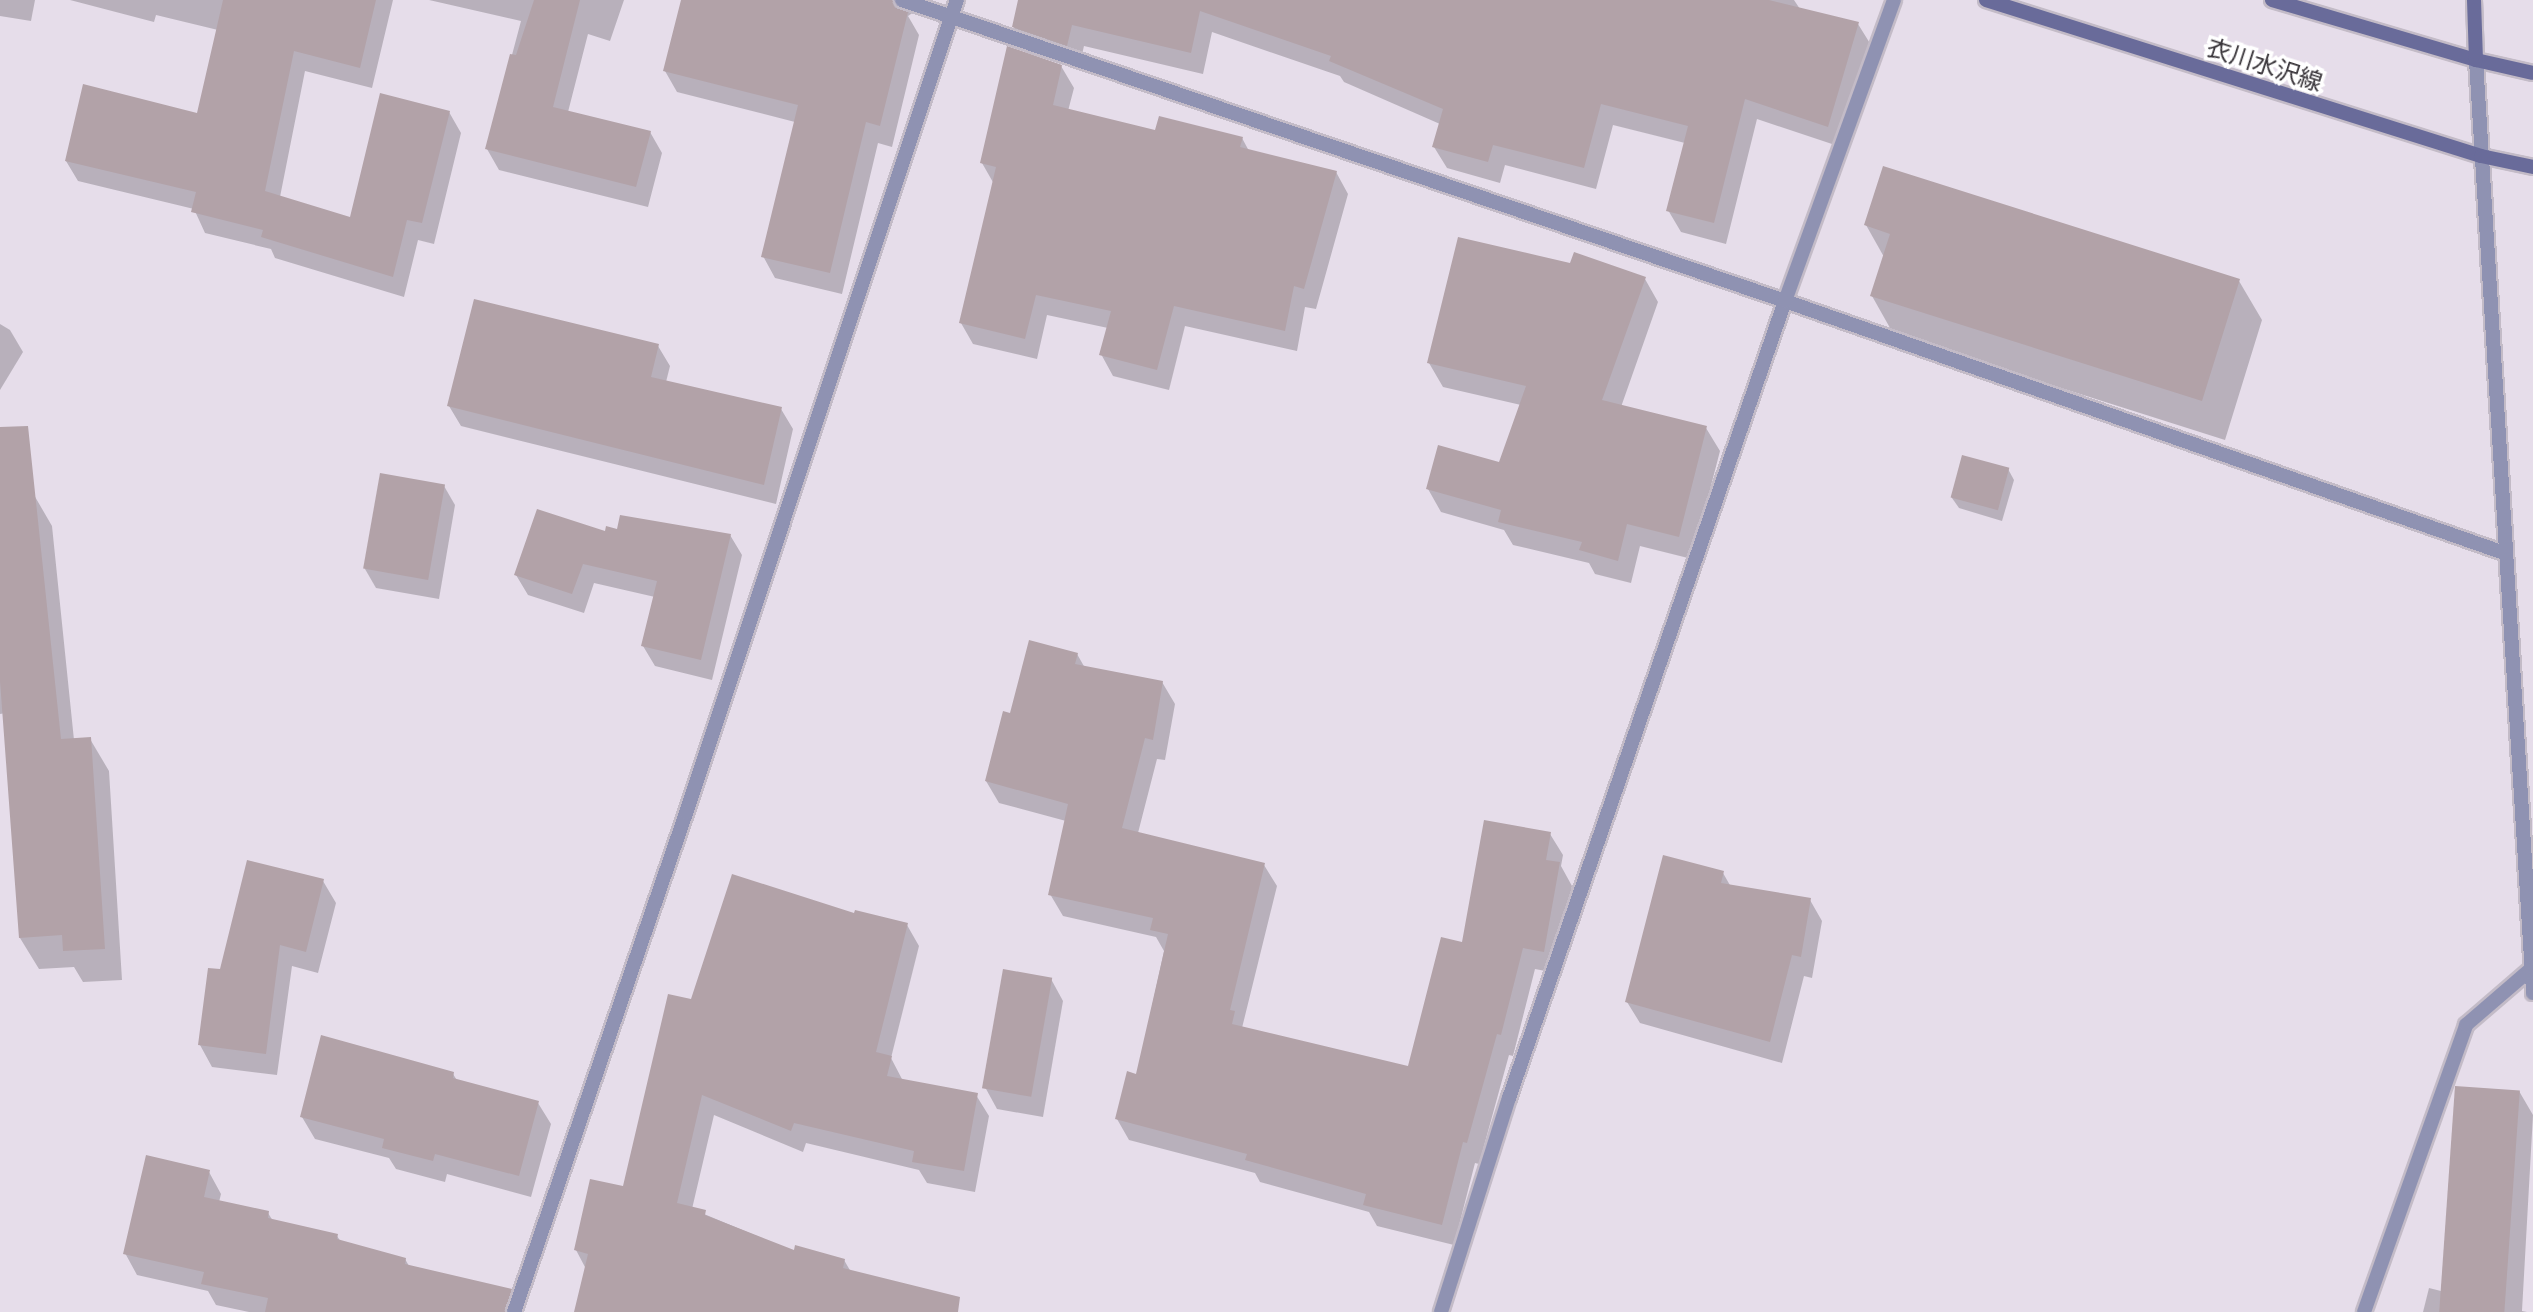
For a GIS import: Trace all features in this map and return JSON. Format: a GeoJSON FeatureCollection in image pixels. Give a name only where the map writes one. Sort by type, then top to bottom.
{"type":"FeatureCollection","features":[{"type":"Feature","properties":{"kind":"main road","name":"衣川水沢線"},"geometry":{"type":"LineString","coordinates":[[1986,0],[2480,156],[2533,167]]}},
{"type":"Feature","properties":{"kind":"main road"},"geometry":{"type":"LineString","coordinates":[[2272,0],[2533,74]]}},
{"type":"Feature","properties":{"kind":"main road"},"geometry":{"type":"LineString","coordinates":[[2474,0],[2476,60]]}},
{"type":"Feature","properties":{"kind":"street"},"geometry":{"type":"LineString","coordinates":[[902,0],[1785,301],[2504,553]]}},
{"type":"Feature","properties":{"kind":"street"},"geometry":{"type":"LineString","coordinates":[[514,1312],[687,813],[957,0]]}},
{"type":"Feature","properties":{"kind":"street"},"geometry":{"type":"LineString","coordinates":[[1441,1312],[1514,1085],[1785,301],[1894,0]]}},
{"type":"Feature","properties":{"kind":"street"},"geometry":{"type":"LineString","coordinates":[[2476,60],[2504,553],[2533,993]]}},
{"type":"Feature","properties":{"kind":"street"},"geometry":{"type":"LineString","coordinates":[[2364,1312],[2466,1025],[2532,968]]}},
{"type":"Feature","properties":{"kind":"building"},"geometry":{"type":"Polygon","coordinates":[[[223,0],[376,0],[360,68],[294,51],[265,191],[350,217],[380,93],[450,111],[422,223],[407,220],[393,277],[261,237],[263,230],[191,212],[196,192],[65,161],[83,84],[197,113],[223,0]]]}},
{"type":"Feature","properties":{"kind":"building"},"geometry":{"type":"Polygon","coordinates":[[[534,0],[580,0],[553,107],[651,131],[636,187],[485,149],[510,54],[516,55],[534,0]]]}},
{"type":"Feature","properties":{"kind":"building"},"geometry":{"type":"Polygon","coordinates":[[[681,0],[893,0],[895,7],[908,12],[880,126],[866,122],[830,273],[761,257],[798,105],[663,71],[681,0]]]}},
{"type":"Feature","properties":{"kind":"building"},"geometry":{"type":"Polygon","coordinates":[[[1018,0],[1769,0],[1859,22],[1828,127],[1745,99],[1714,223],[1666,211],[1688,126],[1601,104],[1584,168],[1493,145],[1488,162],[1432,147],[1443,109],[1329,61],[1331,56],[1200,11],[1191,53],[1072,25],[1067,46],[1012,27],[1018,0]]]}},
{"type":"Feature","properties":{"kind":"building"},"geometry":{"type":"Polygon","coordinates":[[[1007,46],[1062,65],[1053,105],[1155,130],[1159,116],[1243,137],[1240,147],[1337,171],[1304,289],[1294,286],[1285,331],[1174,306],[1157,370],[1099,355],[1111,311],[1036,295],[1025,339],[959,323],[996,167],[980,163],[1007,46]]]}},
{"type":"Feature","properties":{"kind":"building"},"geometry":{"type":"Polygon","coordinates":[[[1883,166],[2240,279],[2202,401],[1870,296],[1890,234],[1864,225],[1883,166]]]}},
{"type":"Feature","properties":{"kind":"building"},"geometry":{"type":"Polygon","coordinates":[[[1458,237],[1570,263],[1574,252],[1646,277],[1602,400],[1707,426],[1679,537],[1627,524],[1618,561],[1579,550],[1582,542],[1498,522],[1501,510],[1426,489],[1438,445],[1499,462],[1526,386],[1427,363],[1458,237]]]}},
{"type":"Feature","properties":{"kind":"building"},"geometry":{"type":"Polygon","coordinates":[[[474,299],[659,344],[651,377],[782,407],[764,485],[447,406],[474,299]]]}},
{"type":"Feature","properties":{"kind":"building"},"geometry":{"type":"Polygon","coordinates":[[[28,426],[61,739],[91,737],[105,949],[63,951],[62,935],[19,938],[0,681],[0,427],[28,426]]]}},
{"type":"Feature","properties":{"kind":"building"},"geometry":{"type":"Polygon","coordinates":[[[1962,455],[2009,468],[1998,510],[1951,498],[1962,455]]]}},
{"type":"Feature","properties":{"kind":"building"},"geometry":{"type":"Polygon","coordinates":[[[380,473],[445,484],[428,580],[363,569],[380,473]]]}},
{"type":"Feature","properties":{"kind":"building"},"geometry":{"type":"Polygon","coordinates":[[[537,509],[605,531],[606,526],[617,529],[620,515],[731,534],[701,660],[641,646],[657,581],[583,564],[572,594],[514,575],[537,509]]]}},
{"type":"Feature","properties":{"kind":"building"},"geometry":{"type":"Polygon","coordinates":[[[1029,640],[1078,653],[1075,664],[1163,681],[1153,740],[1145,738],[1122,828],[1265,863],[1230,1010],[1235,1011],[1232,1024],[1408,1066],[1441,937],[1462,942],[1484,820],[1551,832],[1546,860],[1560,862],[1544,952],[1523,948],[1501,1035],[1497,1034],[1467,1143],[1463,1142],[1442,1225],[1363,1205],[1366,1194],[1245,1160],[1247,1154],[1115,1119],[1127,1071],[1136,1074],[1168,934],[1150,930],[1153,918],[1048,895],[1068,804],[985,781],[1003,711],[1010,713],[1029,640]]]}},
{"type":"Feature","properties":{"kind":"building"},"geometry":{"type":"Polygon","coordinates":[[[1663,855],[1724,871],[1721,883],[1811,898],[1801,957],[1792,955],[1770,1042],[1625,1002],[1663,855]]]}},
{"type":"Feature","properties":{"kind":"building"},"geometry":{"type":"Polygon","coordinates":[[[247,860],[324,879],[306,952],[280,945],[266,1054],[198,1045],[208,968],[220,969],[247,860]]]}},
{"type":"Feature","properties":{"kind":"building"},"geometry":{"type":"Polygon","coordinates":[[[732,874],[854,913],[855,910],[908,923],[876,1052],[892,1056],[887,1076],[978,1093],[964,1171],[912,1162],[914,1151],[794,1123],[791,1131],[702,1095],[677,1203],[706,1210],[705,1215],[794,1250],[795,1245],[845,1259],[843,1268],[960,1297],[958,1312],[574,1312],[588,1254],[574,1250],[590,1179],[623,1186],[668,994],[691,999],[732,874]]]}},
{"type":"Feature","properties":{"kind":"building"},"geometry":{"type":"Polygon","coordinates":[[[1003,969],[1052,978],[1031,1097],[982,1088],[1003,969]]]}},
{"type":"Feature","properties":{"kind":"building"},"geometry":{"type":"Polygon","coordinates":[[[321,1035],[454,1072],[453,1078],[539,1101],[519,1176],[435,1154],[433,1161],[382,1148],[384,1139],[300,1117],[321,1035]]]}},
{"type":"Feature","properties":{"kind":"building"},"geometry":{"type":"Polygon","coordinates":[[[2455,1086],[2520,1091],[2504,1312],[2439,1312],[2455,1086]]]}},
{"type":"Feature","properties":{"kind":"building"},"geometry":{"type":"Polygon","coordinates":[[[146,1155],[210,1170],[204,1197],[269,1211],[268,1218],[338,1234],[337,1239],[406,1258],[405,1264],[512,1289],[505,1312],[265,1312],[268,1298],[201,1284],[204,1272],[123,1254],[146,1155]]]}}]}
